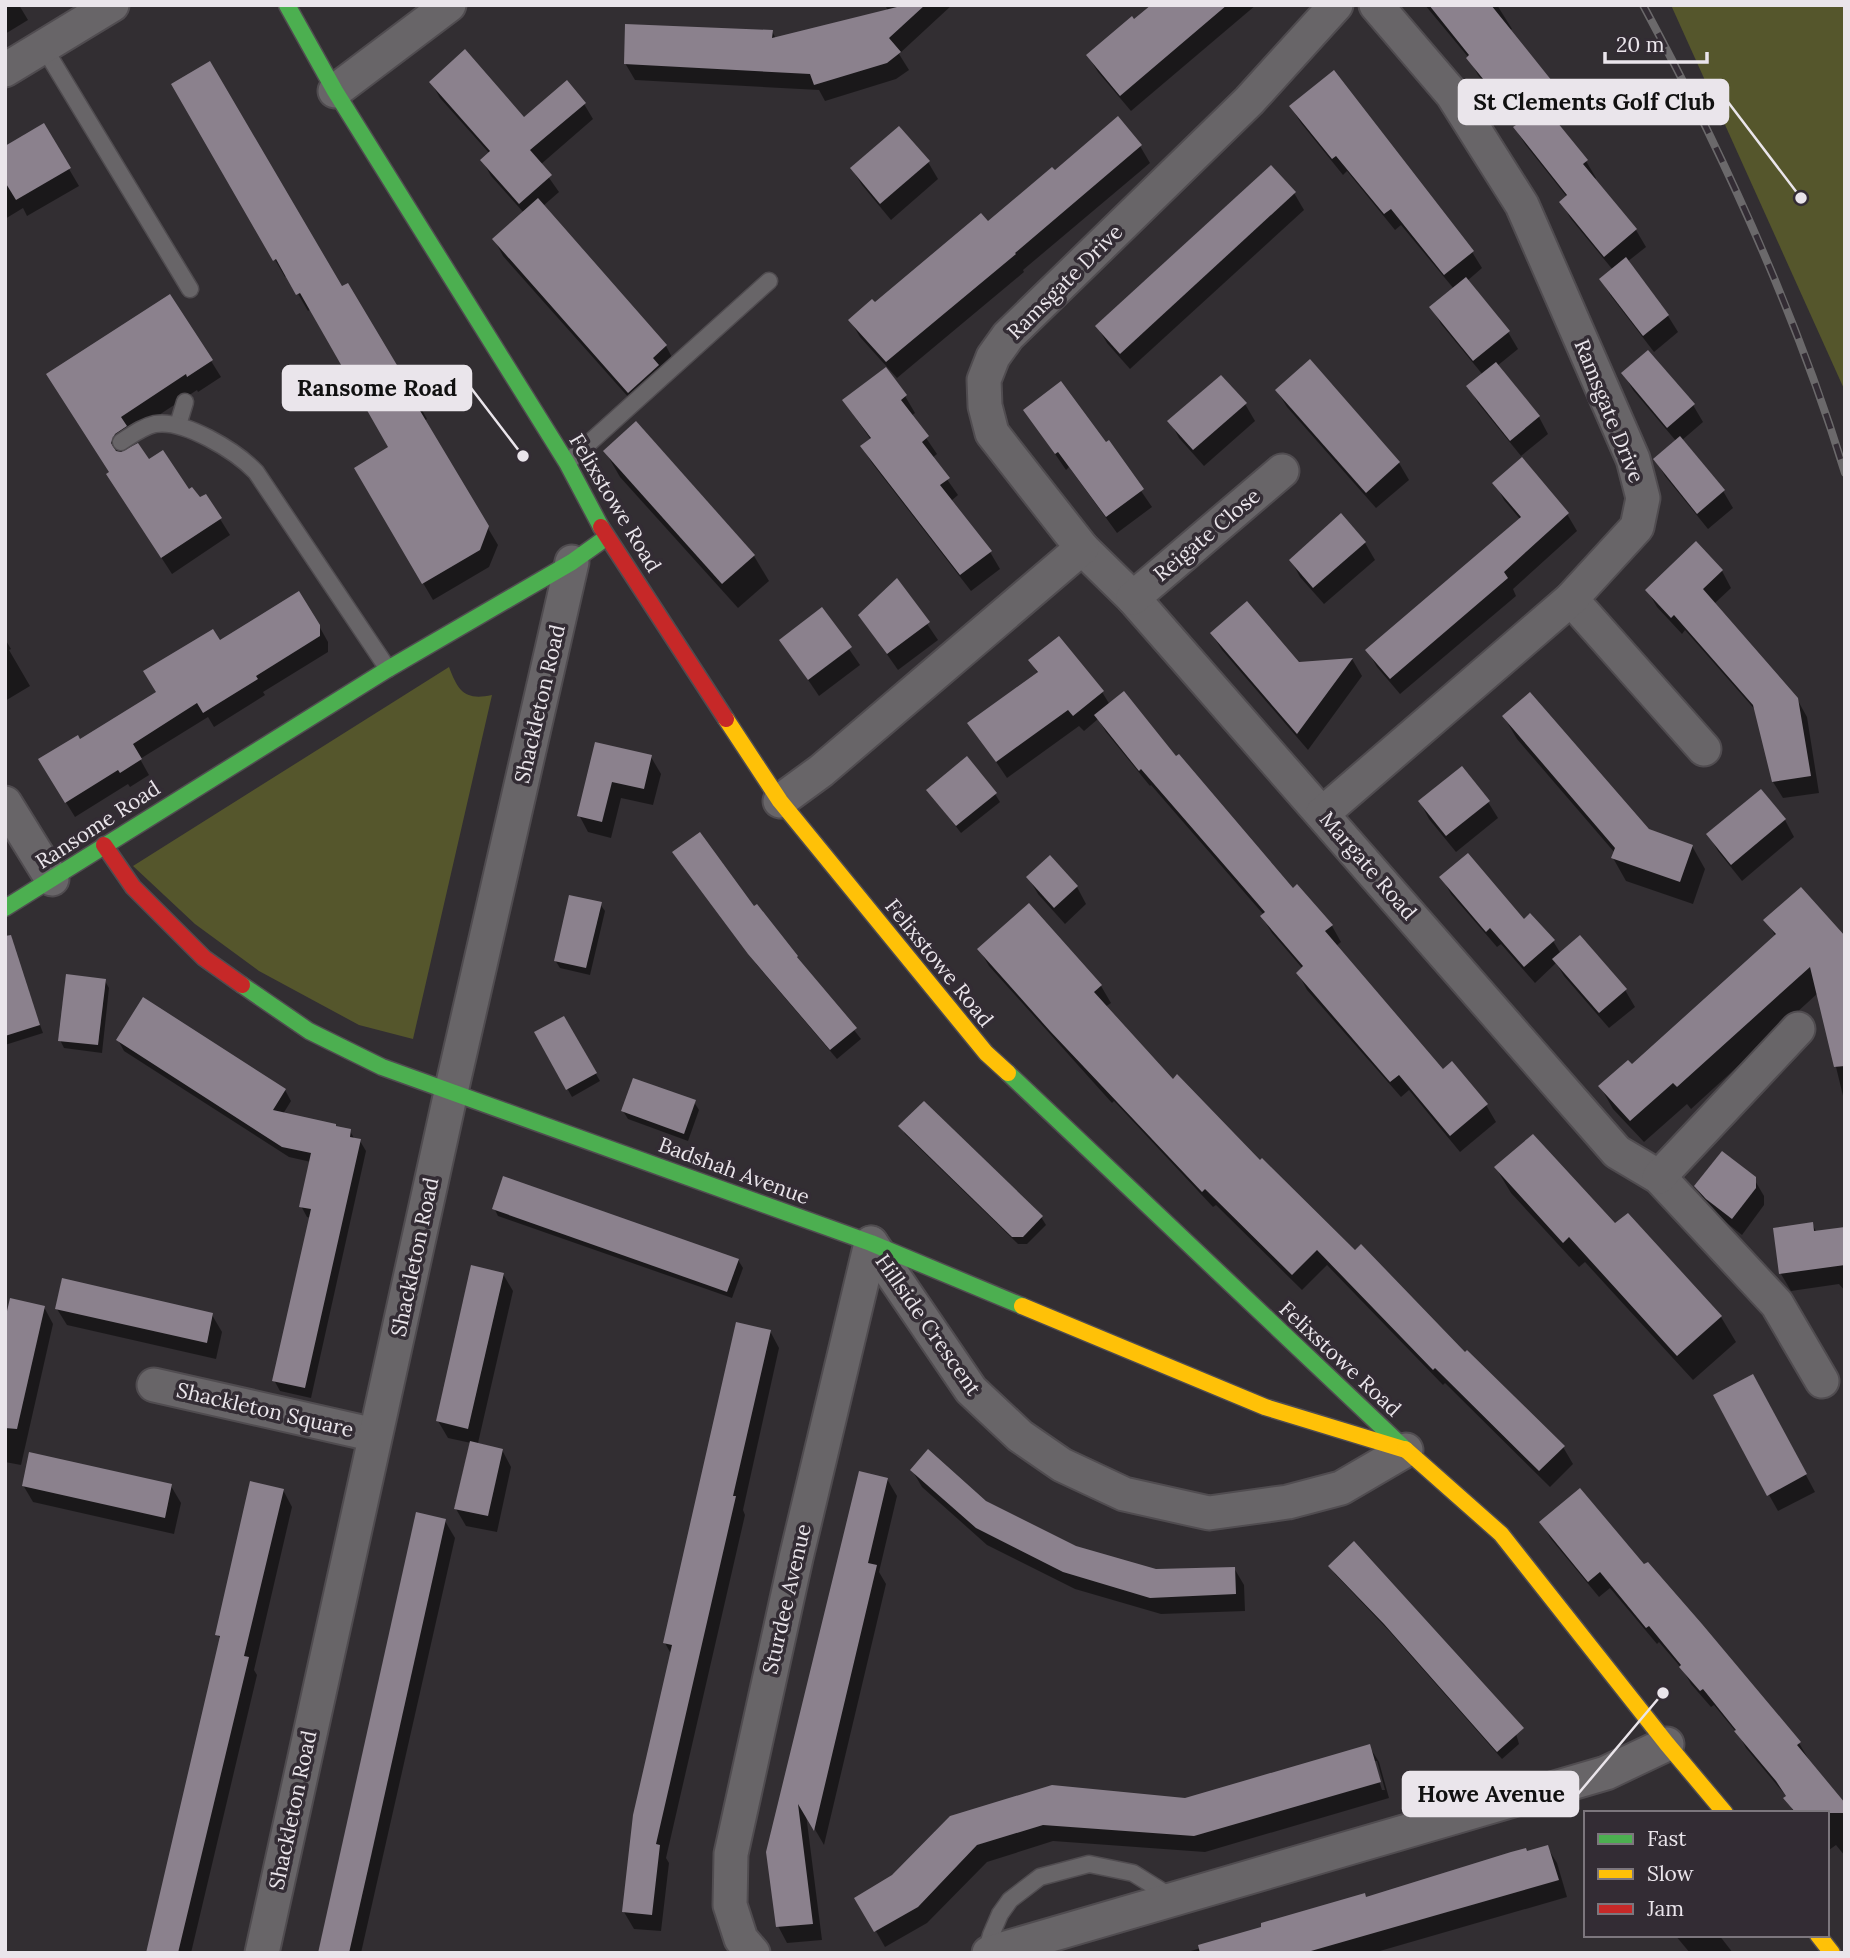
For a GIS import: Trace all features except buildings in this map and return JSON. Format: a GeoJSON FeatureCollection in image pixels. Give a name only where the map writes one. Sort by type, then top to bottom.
{"type":"FeatureCollection","features":[{"type":"Feature","properties":{"kind":"main road","name":"Felixstowe Road"},"geometry":{"type":"LineString","coordinates":[[287,5],[335,91],[567,463],[607,537],[780,801],[986,1053],[1406,1450],[1501,1534],[1723,1811]]}},
{"type":"Feature","properties":{"kind":"main road","name":"Ransome Road"},"geometry":{"type":"LineString","coordinates":[[5,908],[388,669],[572,562],[607,537]]}},
{"type":"Feature","properties":{"kind":"main road","name":"Badshah Avenue"},"geometry":{"type":"LineString","coordinates":[[104,845],[134,887],[204,958],[309,1031],[382,1067],[871,1243],[1265,1407],[1406,1450]]}},
{"type":"Feature","properties":{"kind":"main road"},"geometry":{"type":"LineString","coordinates":[[1820,1937],[1832,1953]]}},
{"type":"Feature","properties":{"kind":"street"},"geometry":{"type":"LineString","coordinates":[[5,70],[112,5]]}},
{"type":"Feature","properties":{"kind":"street"},"geometry":{"type":"LineString","coordinates":[[335,91],[449,5]]}},
{"type":"Feature","properties":{"kind":"street","name":"Ramsgate Drive"},"geometry":{"type":"LineString","coordinates":[[1082,548],[992,433],[985,406],[984,380],[993,357],[1008,336],[1249,101],[1336,5]]}},
{"type":"Feature","properties":{"kind":"street","name":"Ramsgate Drive"},"geometry":{"type":"LineString","coordinates":[[1322,814],[1571,598],[1637,527],[1643,498],[1633,459],[1522,205],[1452,94],[1376,5]]}},
{"type":"Feature","properties":{"kind":"street","name":"Reigate Close"},"geometry":{"type":"LineString","coordinates":[[1133,598],[1282,471]]}},
{"type":"Feature","properties":{"kind":"street"},"geometry":{"type":"LineString","coordinates":[[780,801],[821,771],[1082,548]]}},
{"type":"Feature","properties":{"kind":"street","name":"Margate Road"},"geometry":{"type":"LineString","coordinates":[[1082,548],[1133,598],[1617,1152],[1659,1177],[1777,1304],[1822,1381]]}},
{"type":"Feature","properties":{"kind":"street","name":"Shackleton Road"},"geometry":{"type":"LineString","coordinates":[[262,1953],[451,1092],[572,562]]}},
{"type":"Feature","properties":{"kind":"street"},"geometry":{"type":"LineString","coordinates":[[1571,598],[1704,749]]}},
{"type":"Feature","properties":{"kind":"street"},"geometry":{"type":"LineString","coordinates":[[5,803],[52,878]]}},
{"type":"Feature","properties":{"kind":"street"},"geometry":{"type":"LineString","coordinates":[[1659,1177],[1798,1029]]}},
{"type":"Feature","properties":{"kind":"street","name":"Hillside Crescent"},"geometry":{"type":"LineString","coordinates":[[871,1243],[971,1390],[1020,1436],[1052,1458],[1124,1494],[1209,1513],[1288,1502],[1341,1488],[1406,1450]]}},
{"type":"Feature","properties":{"kind":"street","name":"Sturdee Avenue"},"geometry":{"type":"LineString","coordinates":[[753,1953],[741,1939],[730,1905],[731,1854],[796,1558],[871,1243]]}},
{"type":"Feature","properties":{"kind":"street","name":"Shackleton Square"},"geometry":{"type":"LineString","coordinates":[[154,1385],[375,1435]]}},
{"type":"Feature","properties":{"kind":"street"},"geometry":{"type":"LineString","coordinates":[[988,1953],[1031,1948],[1176,1900],[1606,1773],[1667,1744]]}},
{"type":"Feature","properties":{"kind":"lane"},"geometry":{"type":"LineString","coordinates":[[43,46],[190,289]]}},
{"type":"Feature","properties":{"kind":"lane"},"geometry":{"type":"LineString","coordinates":[[567,463],[769,281]]}},
{"type":"Feature","properties":{"kind":"lane"},"geometry":{"type":"LineString","coordinates":[[178,425],[185,401]]}},
{"type":"Feature","properties":{"kind":"lane"},"geometry":{"type":"LineString","coordinates":[[121,442],[144,427],[158,424],[178,425],[202,435],[245,460],[256,472],[388,669]]}},
{"type":"Feature","properties":{"kind":"lane"},"geometry":{"type":"LineString","coordinates":[[988,1953],[990,1935],[1000,1914],[1010,1900],[1040,1877],[1089,1864],[1133,1873],[1176,1900]]}},
{"type":"Feature","properties":{"kind":"green space"},"geometry":{"type":"Polygon","coordinates":[[[1671,5],[1845,5],[1845,391],[1671,5]]]}},
{"type":"Feature","properties":{"kind":"green space"},"geometry":{"type":"Polygon","coordinates":[[[449,667],[459,688],[464,692],[475,697],[492,695],[413,1039],[359,1025],[259,971],[195,924],[133,866],[449,667]]]}},
{"type":"Feature","properties":{"kind":"railway"},"geometry":{"type":"LineString","coordinates":[[1643,5],[1702,119],[1756,234],[1804,353],[1845,473]]}},
{"type":"Feature","properties":{"kind":"traffic: fast"},"geometry":{"type":"LineString","coordinates":[[287,5],[335,91],[567,463],[601,527]]}},
{"type":"Feature","properties":{"kind":"traffic: fast"},"geometry":{"type":"LineString","coordinates":[[5,908],[388,669],[572,562],[607,537]]}},
{"type":"Feature","properties":{"kind":"traffic: fast"},"geometry":{"type":"LineString","coordinates":[[242,985],[309,1031],[382,1067],[871,1243],[1022,1306]]}},
{"type":"Feature","properties":{"kind":"traffic: fast"},"geometry":{"type":"LineString","coordinates":[[1008,1073],[1405,1449]]}},
{"type":"Feature","properties":{"kind":"traffic: slow"},"geometry":{"type":"LineString","coordinates":[[726,719],[780,801],[986,1053],[1008,1073]]}},
{"type":"Feature","properties":{"kind":"traffic: slow"},"geometry":{"type":"LineString","coordinates":[[1022,1306],[1265,1407],[1406,1450]]}},
{"type":"Feature","properties":{"kind":"traffic: slow"},"geometry":{"type":"LineString","coordinates":[[1405,1449],[1501,1534],[1723,1811]]}},
{"type":"Feature","properties":{"kind":"traffic: slow"},"geometry":{"type":"LineString","coordinates":[[1820,1937],[1832,1953]]}},
{"type":"Feature","properties":{"kind":"traffic: jam"},"geometry":{"type":"LineString","coordinates":[[601,527],[726,719]]}},
{"type":"Feature","properties":{"kind":"traffic: jam"},"geometry":{"type":"LineString","coordinates":[[104,845],[133,887],[204,958],[242,985]]}},
{"type":"Feature","properties":{"kind":"place","name":"St Clements Golf Club"},"geometry":{"type":"Point","coordinates":[1801,198]}},
{"type":"Feature","properties":{"kind":"place","name":"Ransome Road"},"geometry":{"type":"Point","coordinates":[523,456]}},
{"type":"Feature","properties":{"kind":"place","name":"Howe Avenue"},"geometry":{"type":"Point","coordinates":[1663,1693]}}]}
